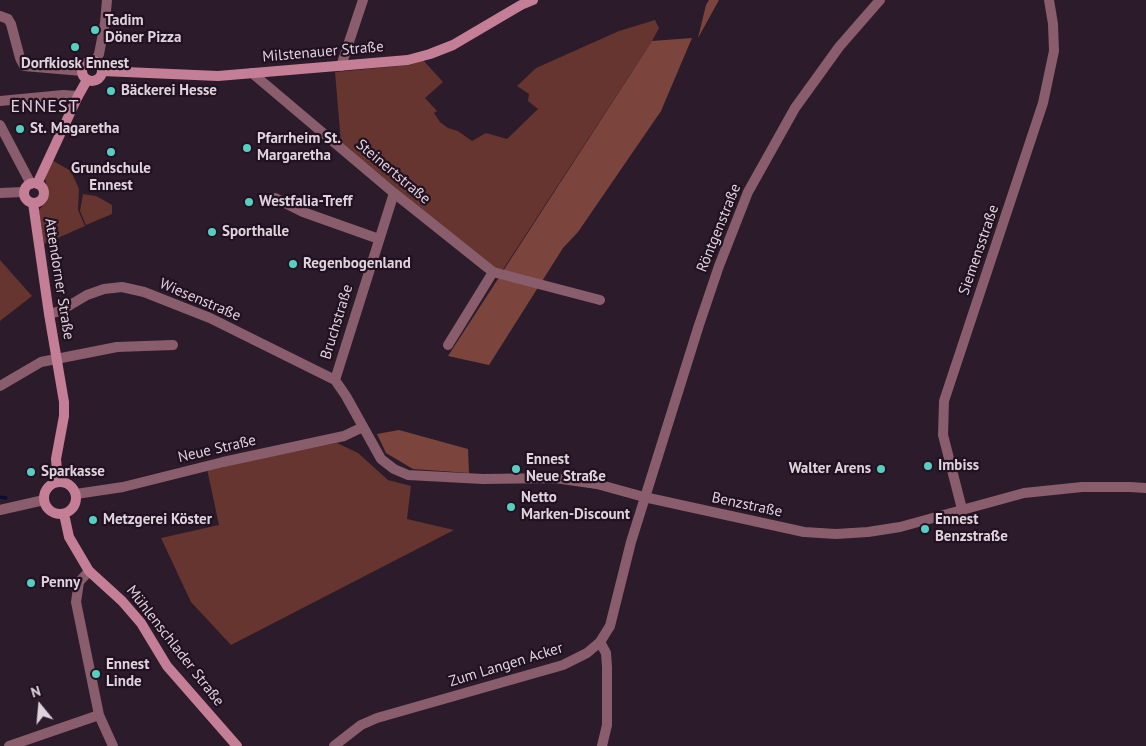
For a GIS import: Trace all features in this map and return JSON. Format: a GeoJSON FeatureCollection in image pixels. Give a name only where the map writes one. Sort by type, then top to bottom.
{"type":"FeatureCollection","features":[{"type":"Feature","properties":{"kind":"street"},"geometry":{"type":"LineString","coordinates":[[0,16],[8,19],[11,24],[24,66],[85,76],[91,81],[99,78],[99,54],[105,24],[107,0]]}},
{"type":"Feature","properties":{"kind":"street"},"geometry":{"type":"LineString","coordinates":[[341,66],[363,0]]}},
{"type":"Feature","properties":{"kind":"street","name":"Milstenauer Straße"},"geometry":{"type":"LineString","coordinates":[[98,67],[218,76],[408,60],[452,45],[533,0]]}},
{"type":"Feature","properties":{"kind":"street","name":"Röntgenstraße"},"geometry":{"type":"LineString","coordinates":[[644,497],[718,266],[748,192],[795,108],[839,47],[880,0]]}},
{"type":"Feature","properties":{"kind":"street","name":"Siemensstraße"},"geometry":{"type":"LineString","coordinates":[[962,509],[943,435],[944,400],[1043,103],[1054,51],[1053,24],[1049,0]]}},
{"type":"Feature","properties":{"kind":"street"},"geometry":{"type":"LineString","coordinates":[[31,187],[78,96],[85,76],[86,63],[98,67]]}},
{"type":"Feature","properties":{"kind":"street","name":"Steinertstraße"},"geometry":{"type":"LineString","coordinates":[[252,73],[394,193],[493,272],[600,300]]}},
{"type":"Feature","properties":{"kind":"street"},"geometry":{"type":"LineString","coordinates":[[0,100],[63,95],[78,96]]}},
{"type":"Feature","properties":{"kind":"street"},"geometry":{"type":"LineString","coordinates":[[0,125],[31,187]]}},
{"type":"Feature","properties":{"kind":"street"},"geometry":{"type":"LineString","coordinates":[[0,193],[31,187]]}},
{"type":"Feature","properties":{"kind":"street","name":"Attendorner Straße"},"geometry":{"type":"LineString","coordinates":[[31,187],[43,189],[44,196],[40,201],[33,203],[25,197],[31,187]]}},
{"type":"Feature","properties":{"kind":"street","name":"Bruchstraße"},"geometry":{"type":"LineString","coordinates":[[363,426],[335,380],[394,193]]}},
{"type":"Feature","properties":{"kind":"street"},"geometry":{"type":"LineString","coordinates":[[275,198],[303,212],[379,239]]}},
{"type":"Feature","properties":{"kind":"street","name":"Attendorner Straße"},"geometry":{"type":"LineString","coordinates":[[33,203],[64,402],[64,416],[56,459],[58,482]]}},
{"type":"Feature","properties":{"kind":"street"},"geometry":{"type":"LineString","coordinates":[[448,345],[493,272]]}},
{"type":"Feature","properties":{"kind":"street","name":"Wiesenstraße"},"geometry":{"type":"LineString","coordinates":[[49,314],[60,311],[87,294],[104,289],[129,288],[210,318],[335,380]]}},
{"type":"Feature","properties":{"kind":"street","name":"Attendorner Straße"},"geometry":{"type":"LineString","coordinates":[[56,358],[117,348],[173,345]]}},
{"type":"Feature","properties":{"kind":"street"},"geometry":{"type":"LineString","coordinates":[[0,386],[41,362],[56,358]]}},
{"type":"Feature","properties":{"kind":"street","name":"Benzstraße"},"geometry":{"type":"LineString","coordinates":[[363,426],[381,458],[394,469],[408,475],[483,479],[555,478],[597,484],[644,497],[806,533],[868,532],[928,520],[1024,493],[1082,487],[1146,488]]}},
{"type":"Feature","properties":{"kind":"street","name":"Neue Straße"},"geometry":{"type":"LineString","coordinates":[[76,494],[122,487],[223,462],[344,436],[363,426]]}},
{"type":"Feature","properties":{"kind":"street"},"geometry":{"type":"LineString","coordinates":[[58,482],[66,482],[71,485],[76,494],[74,506],[64,514],[52,512],[44,500],[48,488],[58,482]]}},
{"type":"Feature","properties":{"kind":"street","name":"Zum Langen Acker"},"geometry":{"type":"LineString","coordinates":[[334,746],[361,725],[377,718],[563,665],[587,653],[600,642],[610,626],[630,542],[644,497]]}},
{"type":"Feature","properties":{"kind":"street"},"geometry":{"type":"LineString","coordinates":[[0,510],[44,500]]}},
{"type":"Feature","properties":{"kind":"street","name":"Mühlenschlader Straße"},"geometry":{"type":"LineString","coordinates":[[64,514],[69,537],[89,571],[122,601],[141,623],[168,666],[237,746]]}},
{"type":"Feature","properties":{"kind":"street"},"geometry":{"type":"LineString","coordinates":[[89,571],[79,582],[76,602],[100,715],[113,746]]}},
{"type":"Feature","properties":{"kind":"street"},"geometry":{"type":"LineString","coordinates":[[600,642],[606,653],[608,667],[607,726],[602,746]]}},
{"type":"Feature","properties":{"kind":"street"},"geometry":{"type":"LineString","coordinates":[[9,746],[100,715]]}},
{"type":"Feature","properties":{"kind":"shaded area"},"geometry":{"type":"Polygon","coordinates":[[[709,0],[719,0],[698,38],[706,5],[709,0]]]}},
{"type":"Feature","properties":{"kind":"shaded area"},"geometry":{"type":"Polygon","coordinates":[[[655,20],[659,28],[652,41],[502,271],[492,267],[341,143],[335,72],[410,65],[423,60],[443,82],[425,98],[437,111],[434,113],[440,122],[472,141],[486,133],[507,139],[538,109],[528,101],[529,94],[517,86],[536,68],[619,31],[655,20]]]}},
{"type":"Feature","properties":{"kind":"shaded area"},"geometry":{"type":"Polygon","coordinates":[[[692,38],[661,111],[578,232],[563,248],[489,365],[448,356],[652,41],[692,38]]]}},
{"type":"Feature","properties":{"kind":"shaded area"},"geometry":{"type":"Polygon","coordinates":[[[50,159],[71,171],[79,189],[78,210],[85,226],[44,244],[39,210],[46,202],[49,194],[45,179],[50,159]]]}},
{"type":"Feature","properties":{"kind":"shaded area"},"geometry":{"type":"Polygon","coordinates":[[[83,194],[96,196],[112,205],[112,214],[86,225],[80,211],[83,194]]]}},
{"type":"Feature","properties":{"kind":"shaded area"},"geometry":{"type":"Polygon","coordinates":[[[0,260],[32,296],[0,321],[0,260]]]}},
{"type":"Feature","properties":{"kind":"shaded area"},"geometry":{"type":"Polygon","coordinates":[[[399,430],[468,449],[469,473],[413,469],[386,453],[377,434],[399,430]]]}},
{"type":"Feature","properties":{"kind":"shaded area"},"geometry":{"type":"Polygon","coordinates":[[[337,443],[358,453],[388,480],[411,486],[407,519],[454,530],[231,645],[191,602],[161,538],[219,525],[207,469],[337,443]]]}},
{"type":"Feature","properties":{"kind":"waterway"},"geometry":{"type":"LineString","coordinates":[[0,497],[6,498]]}},
{"type":"Feature","properties":{"kind":"place","name":"Tadim Döner Pizza"},"geometry":{"type":"Point","coordinates":[95,30]}},
{"type":"Feature","properties":{"kind":"place","name":"Dorfkiosk Ennest"},"geometry":{"type":"Point","coordinates":[75,47]}},
{"type":"Feature","properties":{"kind":"place","name":"Bäckerei Hesse"},"geometry":{"type":"Point","coordinates":[111,91]}},
{"type":"Feature","properties":{"kind":"place","name":"St. Magaretha"},"geometry":{"type":"Point","coordinates":[20,129]}},
{"type":"Feature","properties":{"kind":"place","name":"Pfarrheim St. Margaretha"},"geometry":{"type":"Point","coordinates":[247,148]}},
{"type":"Feature","properties":{"kind":"place","name":"Grundschule Ennest"},"geometry":{"type":"Point","coordinates":[111,152]}},
{"type":"Feature","properties":{"kind":"place","name":"Westfalia-Treff"},"geometry":{"type":"Point","coordinates":[249,202]}},
{"type":"Feature","properties":{"kind":"place","name":"Sporthalle"},"geometry":{"type":"Point","coordinates":[212,232]}},
{"type":"Feature","properties":{"kind":"place","name":"Regenbogenland"},"geometry":{"type":"Point","coordinates":[293,264]}},
{"type":"Feature","properties":{"kind":"place","name":"Imbiss"},"geometry":{"type":"Point","coordinates":[928,466]}},
{"type":"Feature","properties":{"kind":"place","name":"Ennest Neue Straße"},"geometry":{"type":"Point","coordinates":[516,469]}},
{"type":"Feature","properties":{"kind":"place","name":"Walter Arens"},"geometry":{"type":"Point","coordinates":[881,469]}},
{"type":"Feature","properties":{"kind":"place","name":"Sparkasse"},"geometry":{"type":"Point","coordinates":[31,472]}},
{"type":"Feature","properties":{"kind":"place","name":"Netto Marken-Discount"},"geometry":{"type":"Point","coordinates":[511,507]}},
{"type":"Feature","properties":{"kind":"place","name":"Metzgerei Köster"},"geometry":{"type":"Point","coordinates":[93,520]}},
{"type":"Feature","properties":{"kind":"place","name":"Ennest Benzstraße"},"geometry":{"type":"Point","coordinates":[925,529]}},
{"type":"Feature","properties":{"kind":"place","name":"Penny"},"geometry":{"type":"Point","coordinates":[31,583]}},
{"type":"Feature","properties":{"kind":"place","name":"Ennest Linde"},"geometry":{"type":"Point","coordinates":[96,674]}},
{"type":"Feature","properties":{"kind":"district","name":"ENNEST"},"geometry":{"type":"Point","coordinates":[45,107]}}]}
